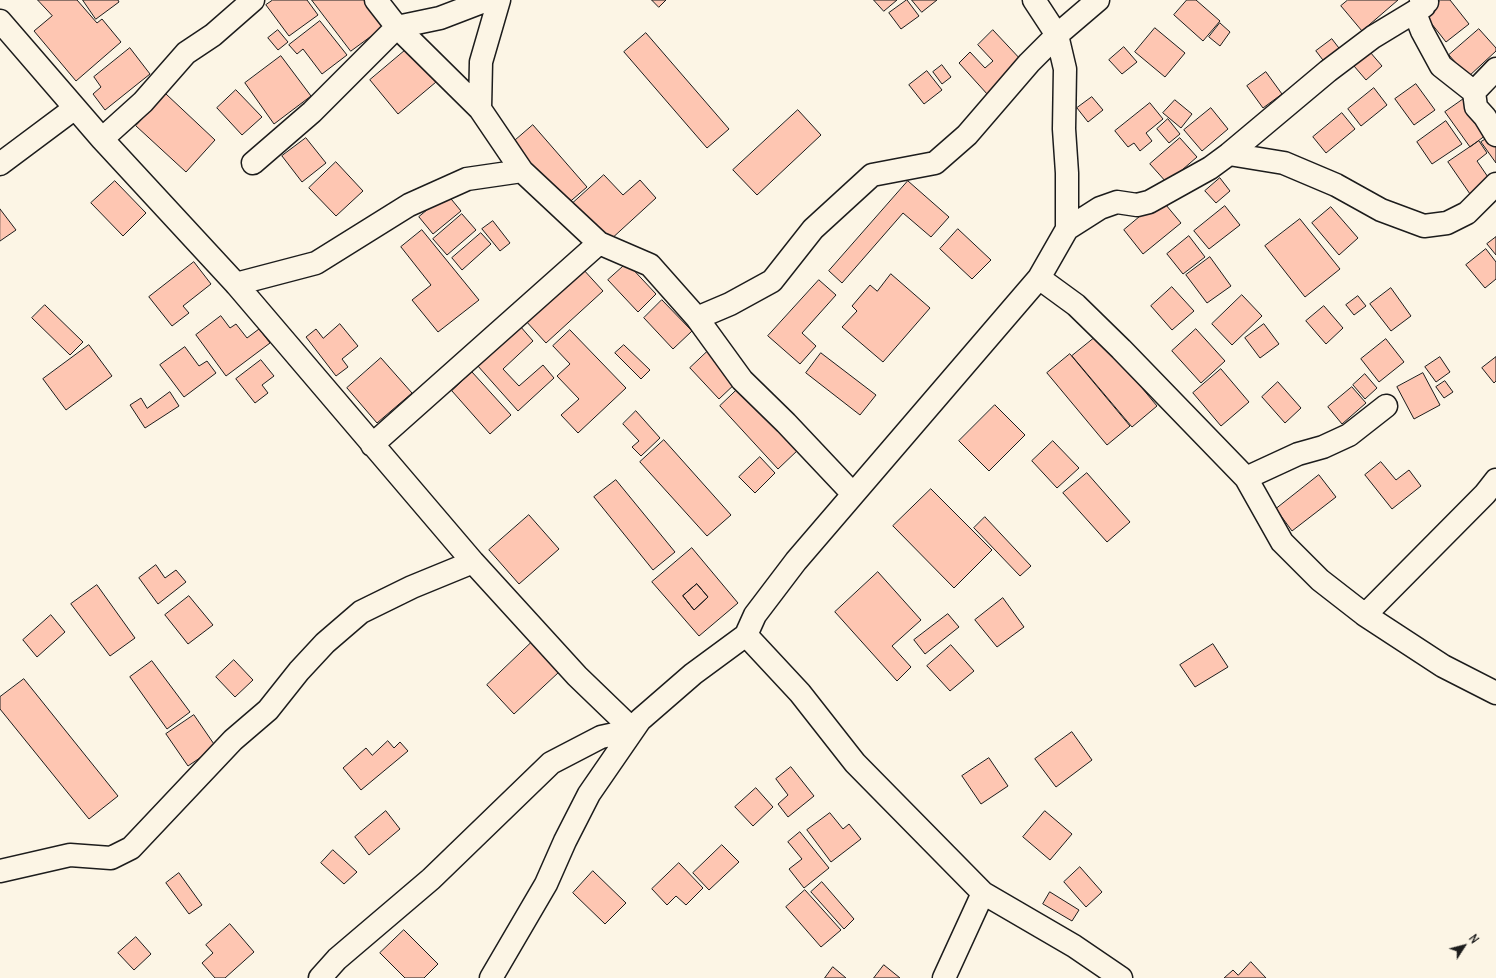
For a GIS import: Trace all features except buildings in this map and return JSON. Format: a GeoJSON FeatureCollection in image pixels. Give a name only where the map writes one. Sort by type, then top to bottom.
{"type":"FeatureCollection","features":[{"type":"Feature","properties":{"kind":"street"},"geometry":{"type":"LineString","coordinates":[[102,139],[143,102],[186,53],[213,35],[253,0]]}},
{"type":"Feature","properties":{"kind":"street"},"geometry":{"type":"LineString","coordinates":[[376,0],[397,27],[480,109],[522,171],[599,243],[650,266],[698,318],[742,380],[786,422],[853,494]]}},
{"type":"Feature","properties":{"kind":"street"},"geometry":{"type":"LineString","coordinates":[[253,163],[312,112],[397,27],[440,18],[487,0]]}},
{"type":"Feature","properties":{"kind":"street"},"geometry":{"type":"LineString","coordinates":[[480,109],[481,62],[499,0]]}},
{"type":"Feature","properties":{"kind":"street"},"geometry":{"type":"LineString","coordinates":[[1034,0],[1057,35],[1065,69],[1064,129],[1067,173],[1067,229]]}},
{"type":"Feature","properties":{"kind":"street"},"geometry":{"type":"LineString","coordinates":[[698,318],[730,304],[772,281],[813,229],[872,175],[935,163],[967,135],[1029,63],[1057,35],[1098,0]]}},
{"type":"Feature","properties":{"kind":"street"},"geometry":{"type":"LineString","coordinates":[[1424,2],[1415,13],[1422,31],[1441,66],[1474,92],[1476,107],[1485,117],[1496,135]]}},
{"type":"Feature","properties":{"kind":"street"},"geometry":{"type":"LineString","coordinates":[[491,978],[546,884],[565,841],[589,794],[640,720],[693,674],[746,635],[755,615],[796,561],[1039,278],[1067,229],[1100,208],[1117,202],[1137,205],[1149,202],[1210,168],[1229,154],[1328,71],[1373,37],[1424,2]]}},
{"type":"Feature","properties":{"kind":"street"},"geometry":{"type":"LineString","coordinates":[[0,21],[102,139],[236,284],[473,562],[576,676],[633,730]]}},
{"type":"Feature","properties":{"kind":"street"},"geometry":{"type":"LineString","coordinates":[[1474,92],[1496,69]]}},
{"type":"Feature","properties":{"kind":"street"},"geometry":{"type":"LineString","coordinates":[[0,164],[75,108]]}},
{"type":"Feature","properties":{"kind":"street"},"geometry":{"type":"LineString","coordinates":[[1229,154],[1284,163],[1336,185],[1381,210],[1424,226],[1447,223],[1467,213],[1496,184]]}},
{"type":"Feature","properties":{"kind":"street"},"geometry":{"type":"LineString","coordinates":[[236,284],[316,263],[409,205],[466,179],[522,171]]}},
{"type":"Feature","properties":{"kind":"street"},"geometry":{"type":"LineString","coordinates":[[372,445],[599,243]]}},
{"type":"Feature","properties":{"kind":"street"},"geometry":{"type":"LineString","coordinates":[[1039,278],[1076,305],[1121,349],[1246,478],[1282,542],[1320,580],[1366,615],[1443,666],[1496,693]]}},
{"type":"Feature","properties":{"kind":"street"},"geometry":{"type":"LineString","coordinates":[[1246,478],[1298,454],[1323,446],[1348,435],[1386,406]]}},
{"type":"Feature","properties":{"kind":"street"},"geometry":{"type":"LineString","coordinates":[[1366,615],[1485,494],[1496,480]]}},
{"type":"Feature","properties":{"kind":"street"},"geometry":{"type":"LineString","coordinates":[[0,872],[70,855],[111,858],[131,848],[233,740],[268,710],[299,671],[331,638],[361,612],[412,587],[473,562]]}},
{"type":"Feature","properties":{"kind":"street"},"geometry":{"type":"LineString","coordinates":[[746,635],[800,693],[855,763],[983,893],[1074,946],[1121,978]]}},
{"type":"Feature","properties":{"kind":"street"},"geometry":{"type":"LineString","coordinates":[[320,978],[337,959],[431,879],[551,763],[601,737],[633,730]]}},
{"type":"Feature","properties":{"kind":"street"},"geometry":{"type":"LineString","coordinates":[[944,978],[983,893]]}}]}
